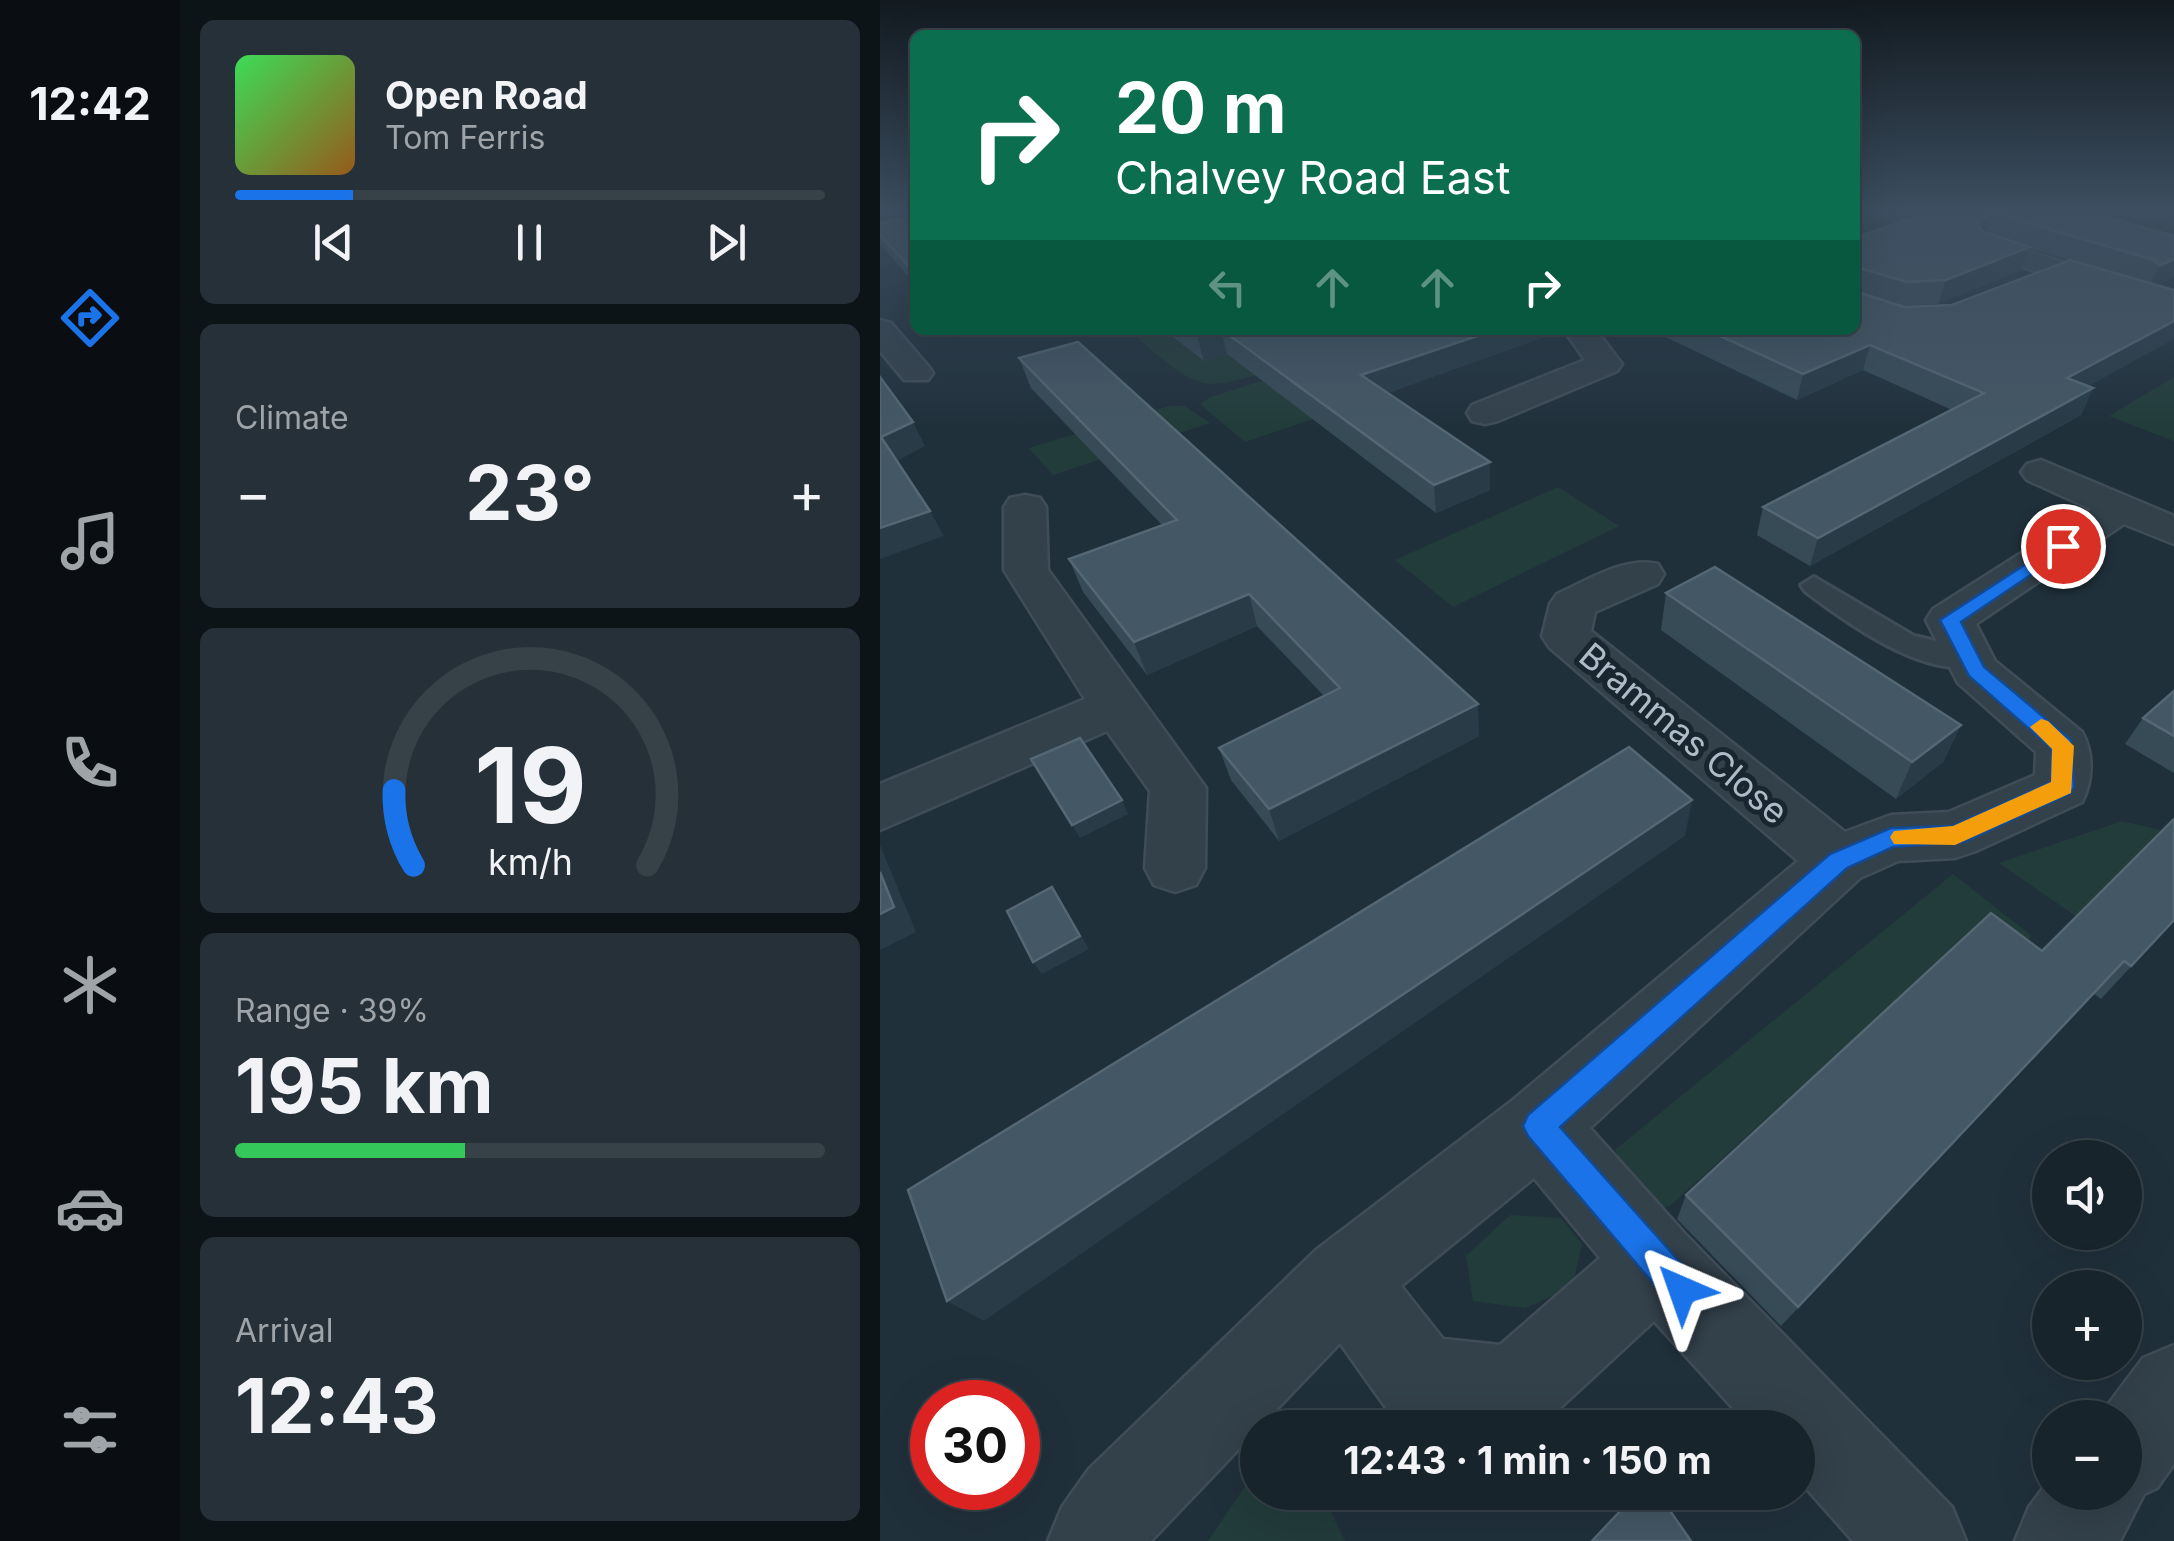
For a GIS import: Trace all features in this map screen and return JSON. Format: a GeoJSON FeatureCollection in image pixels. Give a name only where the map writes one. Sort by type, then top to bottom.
{"type":"FeatureCollection","features":[{"type":"Feature","properties":{"kind":"street"},"geometry":{"type":"LineString","coordinates":[[2008,290],[2025,283]]}},
{"type":"Feature","properties":{"kind":"street"},"geometry":{"type":"LineString","coordinates":[[2098,283],[2131,293]]}},
{"type":"Feature","properties":{"kind":"street"},"geometry":{"type":"LineString","coordinates":[[880,330],[916,373]]}},
{"type":"Feature","properties":{"kind":"street"},"geometry":{"type":"LineString","coordinates":[[1485,413],[1605,364],[1582,335]]}},
{"type":"Feature","properties":{"kind":"street"},"geometry":{"type":"LineString","coordinates":[[2041,472],[2147,520]]}},
{"type":"Feature","properties":{"kind":"street"},"geometry":{"type":"LineString","coordinates":[[1025,507],[1026,570],[1116,706],[1178,788],[1175,868]]}},
{"type":"Feature","properties":{"kind":"street"},"geometry":{"type":"LineString","coordinates":[[1096,1541],[1122,1502],[1344,1278],[1539,1126],[1838,861],[1891,838],[1955,835],[2062,787],[2063,746],[1976,671],[1950,620],[2147,520]]}},
{"type":"Feature","properties":{"kind":"street","name":"Brammas Close"},"geometry":{"type":"LineString","coordinates":[[1642,574],[1573,604],[1566,636],[1838,861]]}},
{"type":"Feature","properties":{"kind":"street"},"geometry":{"type":"LineString","coordinates":[[880,808],[1116,706]]}},
{"type":"Feature","properties":{"kind":"street"},"geometry":{"type":"LineString","coordinates":[[1539,1126],[1656,1263],[1918,1541]]}},
{"type":"Feature","properties":{"kind":"street"},"geometry":{"type":"LineString","coordinates":[[1344,1278],[1420,1380],[1515,1390],[1656,1263]]}},
{"type":"Feature","properties":{"kind":"street"},"geometry":{"type":"LineString","coordinates":[[2142,1433],[2174,1389]]}},
{"type":"Feature","properties":{"kind":"street"},"geometry":{"type":"LineString","coordinates":[[2062,1541],[2085,1510]]}},
{"type":"Feature","properties":{"kind":"lane"},"geometry":{"type":"LineString","coordinates":[[1814,585],[1896,642],[1927,654],[1970,658]]}},
{"type":"Feature","properties":{"kind":"green space"},"geometry":{"type":"Polygon","coordinates":[[[1237,335],[1281,367],[1233,381],[1202,382],[1174,368],[1136,337],[1237,335]]]}},
{"type":"Feature","properties":{"kind":"green space"},"geometry":{"type":"Polygon","coordinates":[[[1354,352],[1404,388],[1245,442],[1200,404],[1210,397],[1354,352]]]}},
{"type":"Feature","properties":{"kind":"green space"},"geometry":{"type":"Polygon","coordinates":[[[2174,377],[2174,441],[2109,416],[2174,377]]]}},
{"type":"Feature","properties":{"kind":"green space"},"geometry":{"type":"Polygon","coordinates":[[[1169,406],[1185,406],[1210,423],[1053,475],[1029,448],[1169,406]]]}},
{"type":"Feature","properties":{"kind":"green space"},"geometry":{"type":"Polygon","coordinates":[[[1558,487],[1619,526],[1453,607],[1395,560],[1558,487]]]}},
{"type":"Feature","properties":{"kind":"green space"},"geometry":{"type":"Polygon","coordinates":[[[2122,821],[2174,833],[2077,917],[1999,863],[2122,821]]]}},
{"type":"Feature","properties":{"kind":"green space"},"geometry":{"type":"Polygon","coordinates":[[[1953,874],[2032,936],[2006,959],[1970,933],[1670,1206],[1649,1209],[1615,1150],[1953,874]]]}},
{"type":"Feature","properties":{"kind":"green space"},"geometry":{"type":"Polygon","coordinates":[[[1510,1215],[1561,1218],[1582,1244],[1572,1288],[1525,1308],[1473,1301],[1466,1256],[1510,1215]]]}},
{"type":"Feature","properties":{"kind":"green space"},"geometry":{"type":"Polygon","coordinates":[[[1240,1494],[1240,1510],[1330,1510],[1345,1541],[1208,1541],[1240,1494]]]}},
{"type":"Feature","properties":{"kind":"building"},"geometry":{"type":"Polygon","coordinates":[[[2010,283],[2149,283],[2174,290],[2174,321],[2067,378],[2093,388],[1818,538],[1763,507],[1984,393],[1870,345],[1803,374],[1718,335],[1860,335],[1860,293],[1904,307],[1952,305],[2010,283]]]}},
{"type":"Feature","properties":{"kind":"building"},"geometry":{"type":"Polygon","coordinates":[[[1229,335],[1480,335],[1361,375],[1490,462],[1434,485],[1229,335]]]}},
{"type":"Feature","properties":{"kind":"building"},"geometry":{"type":"Polygon","coordinates":[[[1078,342],[1478,704],[1269,809],[1219,748],[1340,688],[1249,594],[1134,642],[1069,559],[1177,520],[1019,358],[1078,342]]]}},
{"type":"Feature","properties":{"kind":"building"},"geometry":{"type":"Polygon","coordinates":[[[880,377],[913,422],[881,437],[930,511],[880,528],[880,377]]]}},
{"type":"Feature","properties":{"kind":"building"},"geometry":{"type":"Polygon","coordinates":[[[1715,567],[1961,725],[1912,762],[1666,593],[1715,567]]]}},
{"type":"Feature","properties":{"kind":"building"},"geometry":{"type":"Polygon","coordinates":[[[2174,691],[2174,736],[2143,718],[2174,691]]]}},
{"type":"Feature","properties":{"kind":"building"},"geometry":{"type":"Polygon","coordinates":[[[1080,738],[1122,800],[1072,825],[1031,759],[1080,738]]]}},
{"type":"Feature","properties":{"kind":"building"},"geometry":{"type":"Polygon","coordinates":[[[1629,747],[1692,800],[947,1301],[908,1190],[1629,747]]]}},
{"type":"Feature","properties":{"kind":"building"},"geometry":{"type":"Polygon","coordinates":[[[2174,819],[2174,920],[2131,966],[2124,961],[1798,1307],[1686,1195],[1991,913],[2042,951],[2174,819]]]}},
{"type":"Feature","properties":{"kind":"building"},"geometry":{"type":"Polygon","coordinates":[[[880,872],[894,907],[880,914],[880,872]]]}},
{"type":"Feature","properties":{"kind":"building"},"geometry":{"type":"Polygon","coordinates":[[[1052,887],[1080,936],[1033,962],[1007,911],[1052,887]]]}},
{"type":"Feature","properties":{"kind":"building"},"geometry":{"type":"Polygon","coordinates":[[[1621,1510],[1669,1510],[1691,1541],[1592,1541],[1621,1510]]]}},
{"type":"Feature","properties":{"kind":"slow traffic"},"geometry":{"type":"LineString","coordinates":[[1902,837],[1955,835],[2062,787],[2063,746],[2041,727]]}},
{"type":"Feature","properties":{"kind":"route"},"geometry":{"type":"LineString","coordinates":[[1682,1290],[1539,1126],[1838,861],[1891,838],[1955,835],[2062,787],[2063,746],[1976,671],[1950,620],[2063,546]]}}]}
